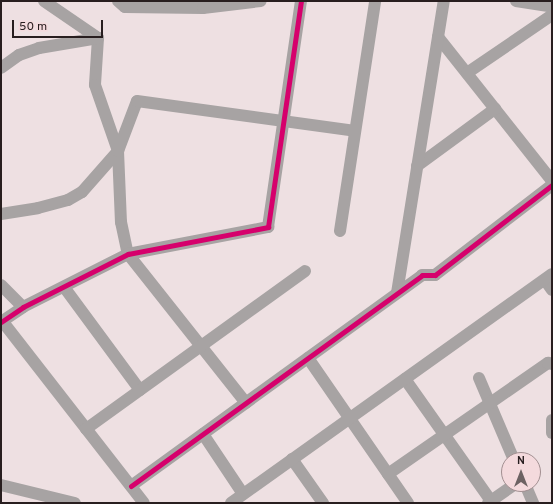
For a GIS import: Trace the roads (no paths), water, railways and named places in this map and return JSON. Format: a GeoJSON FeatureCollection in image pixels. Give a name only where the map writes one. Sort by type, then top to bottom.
{"type":"FeatureCollection","features":[{"type":"Feature","properties":{"kind":"street"},"geometry":{"type":"LineString","coordinates":[[44,1],[98,38]]}},
{"type":"Feature","properties":{"kind":"street"},"geometry":{"type":"LineString","coordinates":[[118,1],[125,7],[203,8],[261,1]]}},
{"type":"Feature","properties":{"kind":"street"},"geometry":{"type":"LineString","coordinates":[[144,503],[2,322],[22,307],[128,254],[268,226],[301,1]]}},
{"type":"Feature","properties":{"kind":"street"},"geometry":{"type":"LineString","coordinates":[[340,231],[375,1]]}},
{"type":"Feature","properties":{"kind":"street"},"geometry":{"type":"LineString","coordinates":[[398,293],[444,1]]}},
{"type":"Feature","properties":{"kind":"street"},"geometry":{"type":"LineString","coordinates":[[516,1],[552,7]]}},
{"type":"Feature","properties":{"kind":"street"},"geometry":{"type":"LineString","coordinates":[[467,73],[552,15]]}},
{"type":"Feature","properties":{"kind":"street"},"geometry":{"type":"LineString","coordinates":[[438,37],[552,181]]}},
{"type":"Feature","properties":{"kind":"street"},"geometry":{"type":"LineString","coordinates":[[1,68],[19,55],[39,48],[98,38]]}},
{"type":"Feature","properties":{"kind":"street"},"geometry":{"type":"LineString","coordinates":[[98,38],[95,85],[118,151],[121,222],[128,254],[246,403]]}},
{"type":"Feature","properties":{"kind":"street"},"geometry":{"type":"LineString","coordinates":[[1,214],[38,208],[72,197],[91,183],[118,151],[137,101],[355,131]]}},
{"type":"Feature","properties":{"kind":"street"},"geometry":{"type":"LineString","coordinates":[[418,166],[495,109]]}},
{"type":"Feature","properties":{"kind":"street"},"geometry":{"type":"LineString","coordinates":[[131,486],[422,275],[435,275],[552,185]]}},
{"type":"Feature","properties":{"kind":"street"},"geometry":{"type":"LineString","coordinates":[[86,428],[305,271]]}},
{"type":"Feature","properties":{"kind":"street"},"geometry":{"type":"LineString","coordinates":[[203,434],[239,499],[292,459],[548,277],[552,290]]}},
{"type":"Feature","properties":{"kind":"street"},"geometry":{"type":"LineString","coordinates":[[1,285],[22,307]]}},
{"type":"Feature","properties":{"kind":"street"},"geometry":{"type":"LineString","coordinates":[[64,287],[140,390]]}},
{"type":"Feature","properties":{"kind":"street"},"geometry":{"type":"LineString","coordinates":[[308,358],[408,503]]}},
{"type":"Feature","properties":{"kind":"street"},"geometry":{"type":"LineString","coordinates":[[388,474],[548,363],[552,364]]}},
{"type":"Feature","properties":{"kind":"street"},"geometry":{"type":"LineString","coordinates":[[479,378],[511,452]]}},
{"type":"Feature","properties":{"kind":"street"},"geometry":{"type":"LineString","coordinates":[[404,379],[490,502],[504,492]]}},
{"type":"Feature","properties":{"kind":"street"},"geometry":{"type":"LineString","coordinates":[[552,420],[552,432]]}},
{"type":"Feature","properties":{"kind":"street"},"geometry":{"type":"LineString","coordinates":[[292,459],[323,503]]}},
{"type":"Feature","properties":{"kind":"street"},"geometry":{"type":"LineString","coordinates":[[1,485],[75,503]]}},
{"type":"Feature","properties":{"kind":"street"},"geometry":{"type":"LineString","coordinates":[[528,492],[533,503]]}}]}
